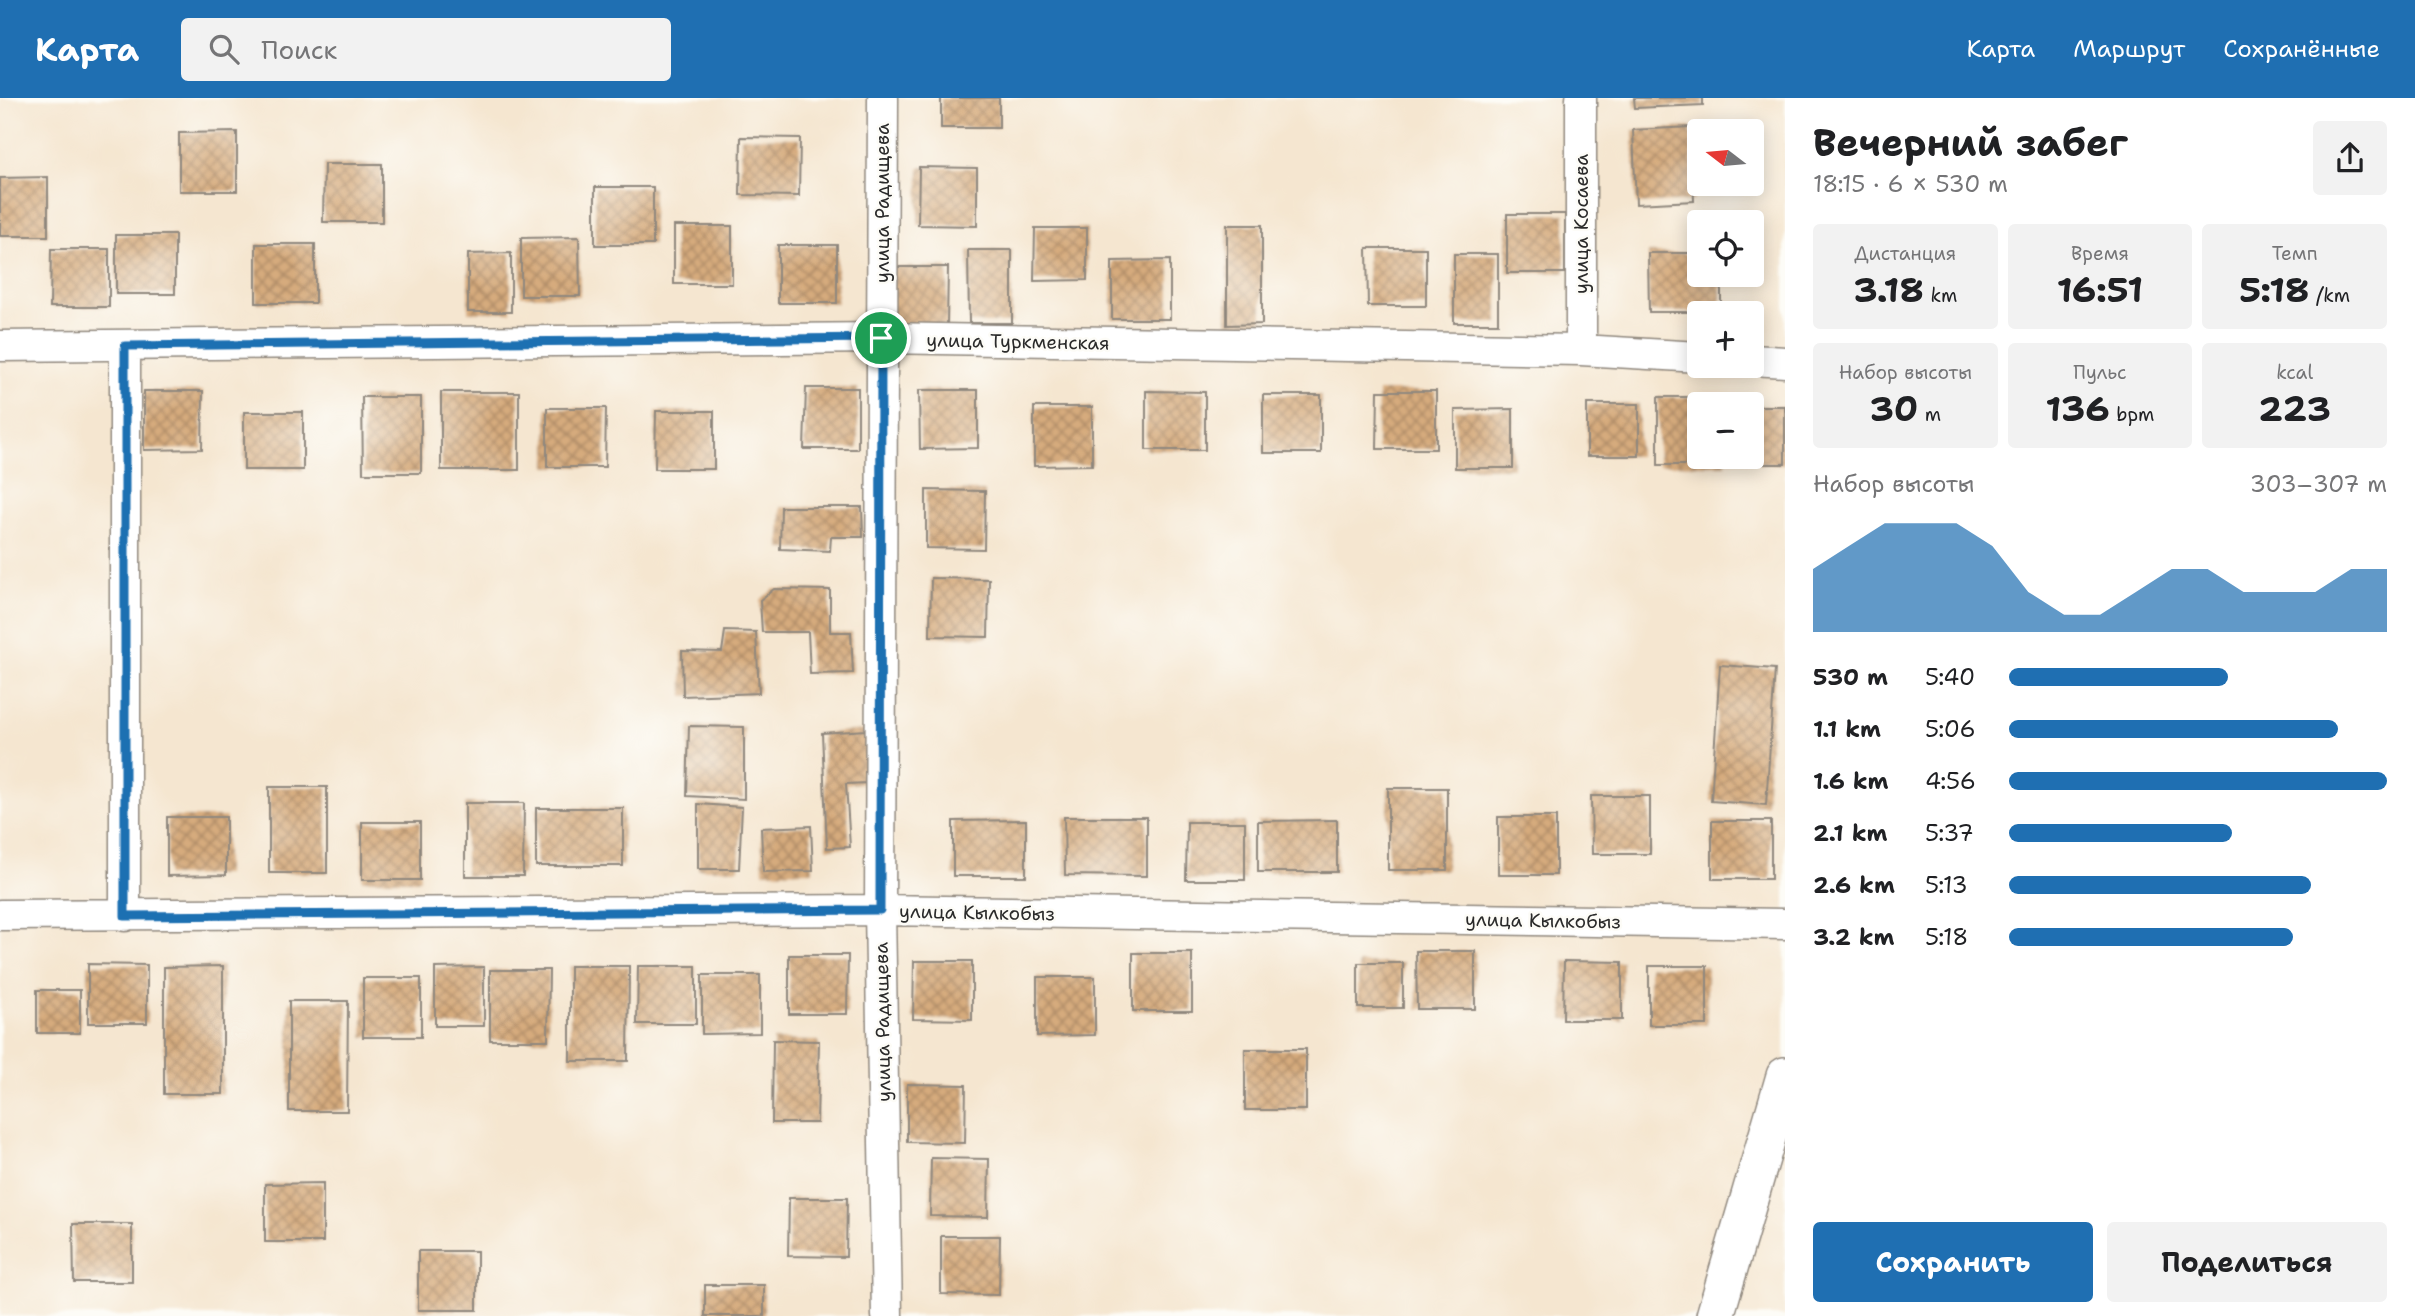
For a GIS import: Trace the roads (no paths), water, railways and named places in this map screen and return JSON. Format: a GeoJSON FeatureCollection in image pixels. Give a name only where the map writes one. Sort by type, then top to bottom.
{"type":"FeatureCollection","features":[{"type":"Feature","properties":{"kind":"street","name":"улица Радищева"},"geometry":{"type":"LineString","coordinates":[[883,98],[880,910],[887,1316]]}},
{"type":"Feature","properties":{"kind":"street","name":"улица Косаева"},"geometry":{"type":"LineString","coordinates":[[1581,98],[1581,350]]}},
{"type":"Feature","properties":{"kind":"street","name":"улица Туркменская"},"geometry":{"type":"LineString","coordinates":[[0,346],[881,338],[1581,350],[1687,356]]}},
{"type":"Feature","properties":{"kind":"street"},"geometry":{"type":"LineString","coordinates":[[125,346],[125,916]]}},
{"type":"Feature","properties":{"kind":"street"},"geometry":{"type":"LineString","coordinates":[[1764,361],[1785,362]]}},
{"type":"Feature","properties":{"kind":"street","name":"улица Кылкобыз"},"geometry":{"type":"LineString","coordinates":[[0,915],[880,910],[1785,924]]}},
{"type":"Feature","properties":{"kind":"street"},"geometry":{"type":"LineString","coordinates":[[1714,1316],[1785,1076]]}}]}
